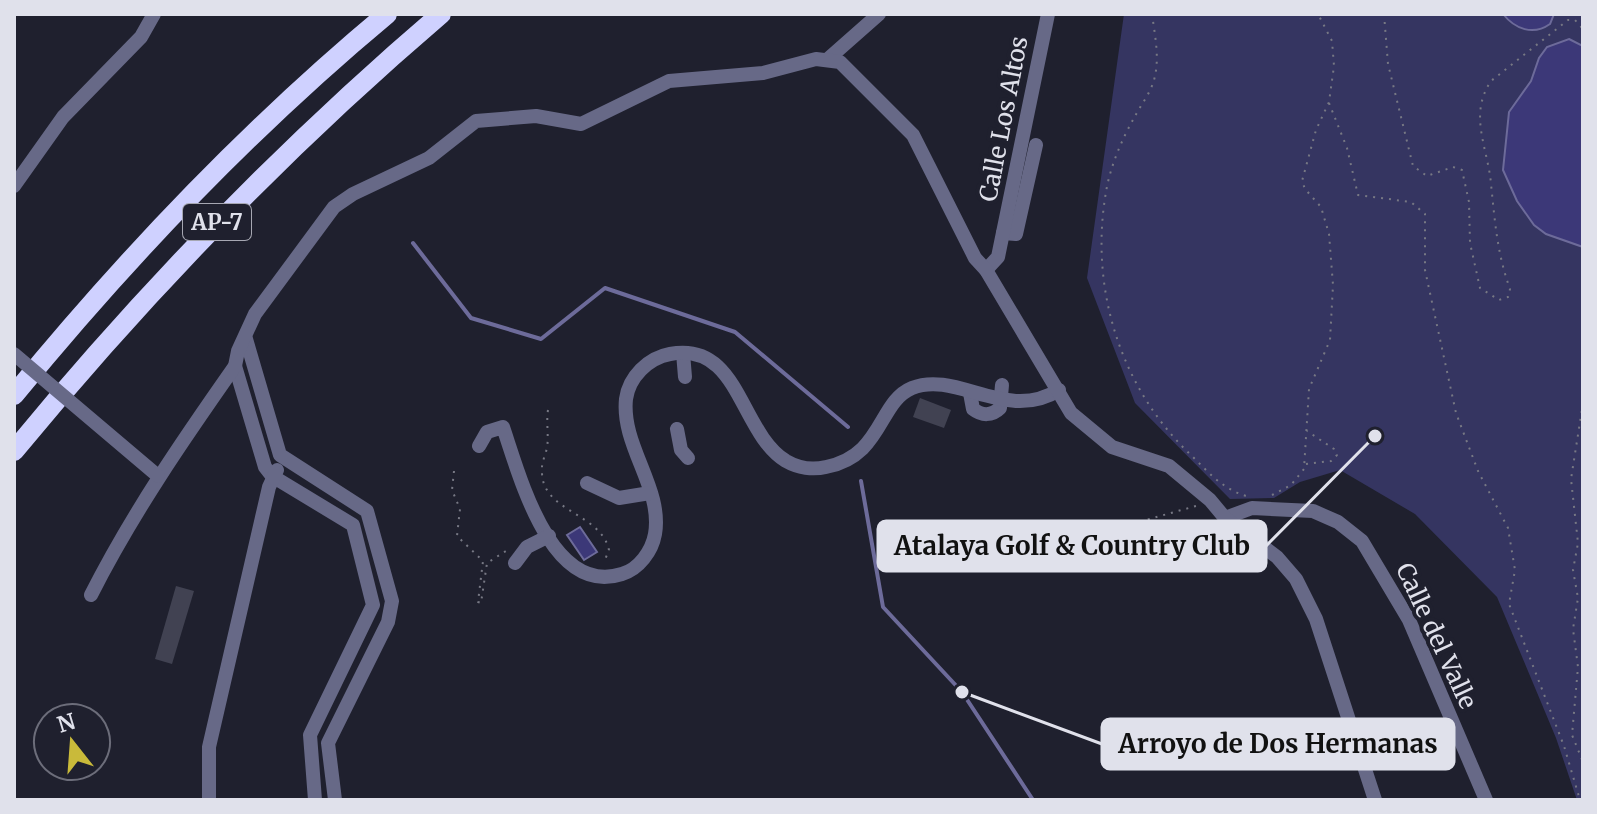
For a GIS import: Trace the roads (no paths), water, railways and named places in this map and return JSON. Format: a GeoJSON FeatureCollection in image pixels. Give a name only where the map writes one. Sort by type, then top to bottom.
{"type":"FeatureCollection","features":[{"type":"Feature","properties":{"kind":"highway","name":"AP-7"},"geometry":{"type":"LineString","coordinates":[[14,395],[138,251],[246,140],[387,14]]}},
{"type":"Feature","properties":{"kind":"highway","name":"AP-7"},"geometry":{"type":"LineString","coordinates":[[14,451],[84,366],[258,178],[441,14]]}},
{"type":"Feature","properties":{"kind":"street"},"geometry":{"type":"LineString","coordinates":[[14,186],[63,117],[141,37],[154,14]]}},
{"type":"Feature","properties":{"kind":"street"},"geometry":{"type":"LineString","coordinates":[[828,59],[879,14]]}},
{"type":"Feature","properties":{"kind":"street","name":"Calle Los Altos"},"geometry":{"type":"LineString","coordinates":[[986,270],[998,257],[1048,14]]}},
{"type":"Feature","properties":{"kind":"street"},"geometry":{"type":"LineString","coordinates":[[91,595],[118,540],[158,476],[235,366],[238,351],[255,314],[334,207],[353,194],[429,158],[476,121],[536,116],[581,124],[669,81],[763,73],[828,59],[840,62],[913,135],[975,258],[986,270],[1071,413],[1112,447],[1169,466],[1210,500],[1225,518],[1277,557],[1306,597],[1375,800]]}},
{"type":"Feature","properties":{"kind":"street","name":"Calle Los Altos"},"geometry":{"type":"LineString","coordinates":[[1003,233],[1016,234],[1036,145]]}},
{"type":"Feature","properties":{"kind":"street"},"geometry":{"type":"LineString","coordinates":[[246,339],[285,461],[367,511],[392,601],[388,622],[328,743],[335,800]]}},
{"type":"Feature","properties":{"kind":"street"},"geometry":{"type":"LineString","coordinates":[[479,446],[487,432],[503,427],[521,477],[560,558],[573,570],[591,578],[610,578],[627,572],[642,561],[655,537],[650,493],[626,417],[628,389],[646,365],[664,356],[683,353],[712,361],[727,374],[758,432],[775,452],[796,466],[828,467],[858,454],[873,438],[901,395],[912,388],[941,385],[970,393],[1002,392],[1046,398],[1059,390]]}},
{"type":"Feature","properties":{"kind":"street"},"geometry":{"type":"LineString","coordinates":[[683,353],[685,377]]}},
{"type":"Feature","properties":{"kind":"street"},"geometry":{"type":"LineString","coordinates":[[14,354],[158,476]]}},
{"type":"Feature","properties":{"kind":"street"},"geometry":{"type":"LineString","coordinates":[[235,366],[265,467],[272,476],[353,525],[373,605],[310,735],[315,800]]}},
{"type":"Feature","properties":{"kind":"street"},"geometry":{"type":"LineString","coordinates":[[677,429],[677,440],[688,458]]}},
{"type":"Feature","properties":{"kind":"street"},"geometry":{"type":"LineString","coordinates":[[209,800],[209,747],[272,476],[285,461]]}},
{"type":"Feature","properties":{"kind":"street"},"geometry":{"type":"LineString","coordinates":[[587,483],[619,498],[650,493]]}},
{"type":"Feature","properties":{"kind":"street","name":"Calle del Valle"},"geometry":{"type":"LineString","coordinates":[[1225,518],[1252,508],[1313,511],[1338,522],[1362,541],[1409,620],[1486,800]]}},
{"type":"Feature","properties":{"kind":"street"},"geometry":{"type":"LineString","coordinates":[[511,556],[549,536]]}},
{"type":"Feature","properties":{"kind":"waterway"},"geometry":{"type":"LineString","coordinates":[[413,243],[471,318],[541,339],[605,288],[735,332],[848,427]]}},
{"type":"Feature","properties":{"kind":"waterway"},"geometry":{"type":"LineString","coordinates":[[861,481],[883,607],[962,692],[1033,800]]}},
{"type":"Feature","properties":{"kind":"place","name":"Atalaya Golf & Country Club"},"geometry":{"type":"Point","coordinates":[1375,436]}},
{"type":"Feature","properties":{"kind":"place","name":"Arroyo de Dos Hermanas"},"geometry":{"type":"Point","coordinates":[962,692]}}]}
